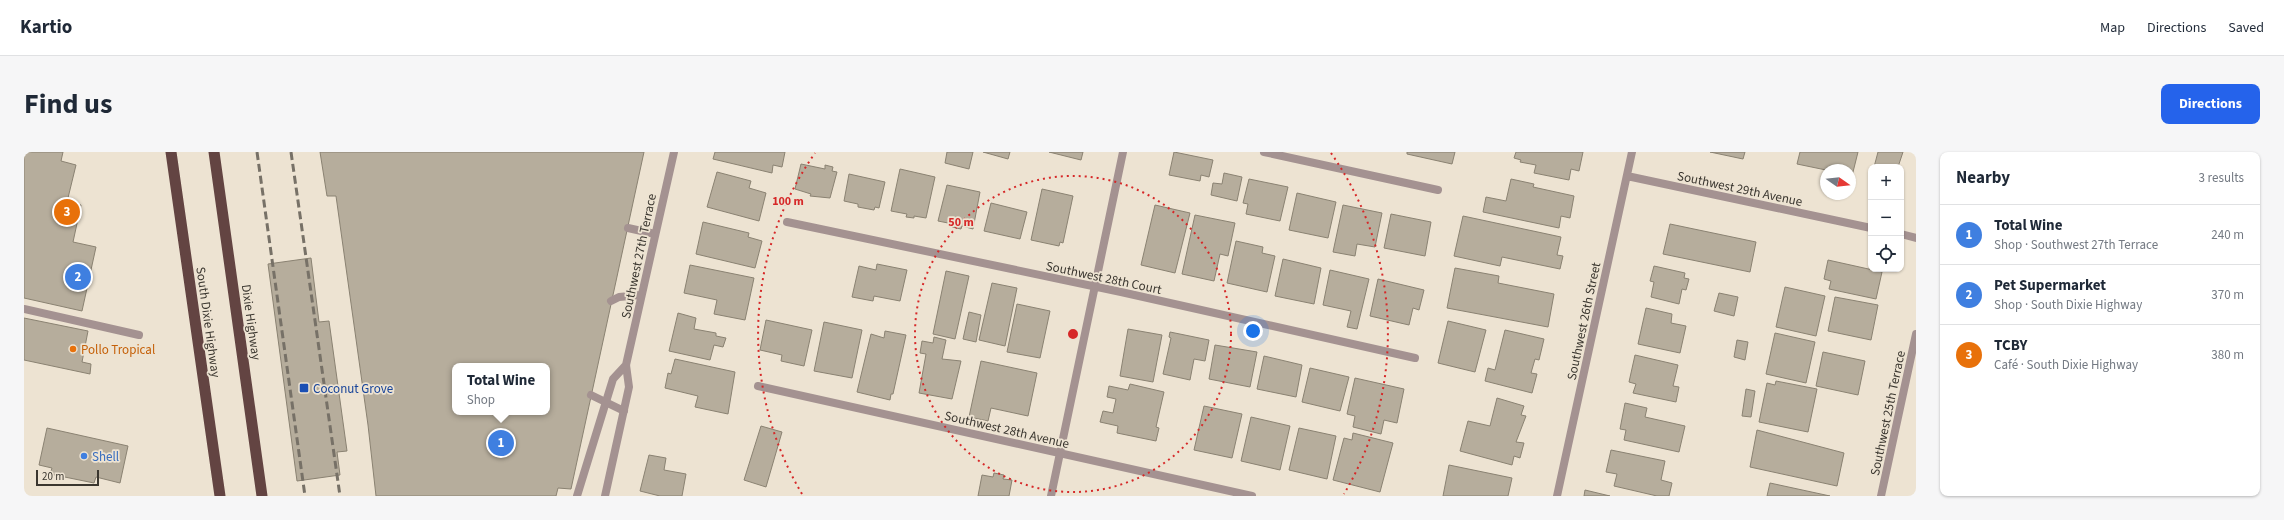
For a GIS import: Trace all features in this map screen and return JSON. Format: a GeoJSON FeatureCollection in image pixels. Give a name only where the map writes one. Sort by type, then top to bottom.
{"type":"FeatureCollection","features":[{"type":"Feature","properties":{"kind":"highway","name":"South Dixie Highway"},"geometry":{"type":"LineString","coordinates":[[171,152],[220,496]]}},
{"type":"Feature","properties":{"kind":"highway","name":"Dixie Highway"},"geometry":{"type":"LineString","coordinates":[[214,152],[262,496]]}},
{"type":"Feature","properties":{"kind":"street","name":"Southwest 27th Terrace"},"geometry":{"type":"LineString","coordinates":[[605,496],[629,387],[626,365],[674,152]]}},
{"type":"Feature","properties":{"kind":"street"},"geometry":{"type":"LineString","coordinates":[[1051,496],[1123,152]]}},
{"type":"Feature","properties":{"kind":"street"},"geometry":{"type":"LineString","coordinates":[[1264,152],[1438,190]]}},
{"type":"Feature","properties":{"kind":"street","name":"Southwest 26th Street"},"geometry":{"type":"LineString","coordinates":[[1557,496],[1632,152]]}},
{"type":"Feature","properties":{"kind":"street","name":"Southwest 29th Avenue"},"geometry":{"type":"LineString","coordinates":[[1627,176],[1868,227]]}},
{"type":"Feature","properties":{"kind":"street","name":"Southwest 28th Court"},"geometry":{"type":"LineString","coordinates":[[787,222],[1096,286],[1415,358]]}},
{"type":"Feature","properties":{"kind":"street"},"geometry":{"type":"LineString","coordinates":[[628,228],[655,234]]}},
{"type":"Feature","properties":{"kind":"street"},"geometry":{"type":"LineString","coordinates":[[1904,235],[1916,238]]}},
{"type":"Feature","properties":{"kind":"street"},"geometry":{"type":"LineString","coordinates":[[612,301],[619,297],[641,295]]}},
{"type":"Feature","properties":{"kind":"street"},"geometry":{"type":"LineString","coordinates":[[24,309],[139,335]]}},
{"type":"Feature","properties":{"kind":"street","name":"Southwest 25th Terrace"},"geometry":{"type":"LineString","coordinates":[[1881,496],[1916,334]]}},
{"type":"Feature","properties":{"kind":"street"},"geometry":{"type":"LineString","coordinates":[[577,496],[613,378],[626,365]]}},
{"type":"Feature","properties":{"kind":"street","name":"Southwest 28th Avenue"},"geometry":{"type":"LineString","coordinates":[[758,386],[1252,496]]}},
{"type":"Feature","properties":{"kind":"street"},"geometry":{"type":"LineString","coordinates":[[591,395],[624,411]]}},
{"type":"Feature","properties":{"kind":"building"},"geometry":{"type":"Polygon","coordinates":[[[24,152],[63,152],[61,161],[76,165],[67,202],[81,205],[73,242],[96,247],[82,311],[24,298],[24,152]]]}},
{"type":"Feature","properties":{"kind":"building"},"geometry":{"type":"Polygon","coordinates":[[[320,152],[644,152],[571,489],[558,488],[556,496],[376,496],[368,425],[336,196],[327,196],[320,152]]]}},
{"type":"Feature","properties":{"kind":"building"},"geometry":{"type":"Polygon","coordinates":[[[715,152],[785,152],[782,167],[773,165],[772,173],[713,159],[715,152]]]}},
{"type":"Feature","properties":{"kind":"building"},"geometry":{"type":"Polygon","coordinates":[[[947,152],[973,152],[969,169],[945,163],[947,152]]]}},
{"type":"Feature","properties":{"kind":"building"},"geometry":{"type":"Polygon","coordinates":[[[983,152],[1010,152],[1008,159],[983,152]]]}},
{"type":"Feature","properties":{"kind":"building"},"geometry":{"type":"Polygon","coordinates":[[[1049,152],[1083,152],[1081,160],[1049,152]]]}},
{"type":"Feature","properties":{"kind":"building"},"geometry":{"type":"Polygon","coordinates":[[[1174,152],[1213,160],[1209,177],[1201,175],[1200,181],[1169,175],[1174,152]]]}},
{"type":"Feature","properties":{"kind":"building"},"geometry":{"type":"Polygon","coordinates":[[[1407,152],[1455,152],[1452,164],[1407,154],[1407,152]]]}},
{"type":"Feature","properties":{"kind":"building"},"geometry":{"type":"Polygon","coordinates":[[[1516,152],[1583,152],[1579,171],[1571,169],[1569,180],[1534,173],[1536,165],[1520,162],[1521,160],[1514,158],[1516,152]]]}},
{"type":"Feature","properties":{"kind":"building"},"geometry":{"type":"Polygon","coordinates":[[[1710,152],[1745,152],[1743,159],[1710,152]]]}},
{"type":"Feature","properties":{"kind":"building"},"geometry":{"type":"Polygon","coordinates":[[[1800,152],[1858,152],[1855,164],[1820,164],[1820,169],[1797,164],[1800,152]]]}},
{"type":"Feature","properties":{"kind":"building"},"geometry":{"type":"Polygon","coordinates":[[[1878,152],[1903,152],[1899,164],[1875,164],[1878,152]]]}},
{"type":"Feature","properties":{"kind":"building"},"geometry":{"type":"Polygon","coordinates":[[[801,164],[825,169],[825,165],[833,167],[832,171],[837,172],[830,198],[810,196],[811,194],[795,189],[801,164]]]}},
{"type":"Feature","properties":{"kind":"building"},"geometry":{"type":"Polygon","coordinates":[[[900,169],[935,177],[926,218],[914,216],[914,218],[906,217],[907,214],[891,211],[900,169]]]}},
{"type":"Feature","properties":{"kind":"building"},"geometry":{"type":"Polygon","coordinates":[[[717,172],[751,181],[749,188],[766,193],[759,221],[707,207],[717,172]]]}},
{"type":"Feature","properties":{"kind":"building"},"geometry":{"type":"Polygon","coordinates":[[[1224,173],[1242,177],[1237,201],[1211,195],[1213,183],[1222,184],[1224,173]]]}},
{"type":"Feature","properties":{"kind":"building"},"geometry":{"type":"Polygon","coordinates":[[[849,174],[885,182],[879,208],[875,207],[874,210],[858,207],[858,204],[844,201],[849,174]]]}},
{"type":"Feature","properties":{"kind":"building"},"geometry":{"type":"Polygon","coordinates":[[[1249,179],[1288,187],[1280,221],[1246,214],[1248,204],[1243,203],[1249,179]]]}},
{"type":"Feature","properties":{"kind":"building"},"geometry":{"type":"Polygon","coordinates":[[[1511,179],[1534,184],[1533,187],[1574,196],[1570,218],[1561,216],[1559,228],[1483,212],[1486,197],[1506,201],[1511,179]]]}},
{"type":"Feature","properties":{"kind":"building"},"geometry":{"type":"Polygon","coordinates":[[[947,185],[980,192],[973,229],[962,226],[961,229],[952,227],[953,224],[938,221],[947,185]]]}},
{"type":"Feature","properties":{"kind":"building"},"geometry":{"type":"Polygon","coordinates":[[[1042,189],[1073,196],[1063,243],[1060,242],[1059,246],[1031,240],[1042,189]]]}},
{"type":"Feature","properties":{"kind":"building"},"geometry":{"type":"Polygon","coordinates":[[[1297,193],[1336,202],[1328,238],[1289,230],[1297,193]]]}},
{"type":"Feature","properties":{"kind":"building"},"geometry":{"type":"Polygon","coordinates":[[[991,203],[1027,212],[1020,239],[984,231],[991,203]]]}},
{"type":"Feature","properties":{"kind":"building"},"geometry":{"type":"Polygon","coordinates":[[[1155,205],[1190,213],[1175,273],[1141,265],[1155,205]]]}},
{"type":"Feature","properties":{"kind":"building"},"geometry":{"type":"Polygon","coordinates":[[[1343,205],[1382,213],[1375,247],[1357,244],[1355,256],[1333,252],[1343,205]]]}},
{"type":"Feature","properties":{"kind":"building"},"geometry":{"type":"Polygon","coordinates":[[[1391,214],[1431,222],[1425,256],[1384,248],[1391,214]]]}},
{"type":"Feature","properties":{"kind":"building"},"geometry":{"type":"Polygon","coordinates":[[[1195,215],[1235,223],[1228,256],[1220,254],[1214,281],[1182,274],[1195,215]]]}},
{"type":"Feature","properties":{"kind":"building"},"geometry":{"type":"Polygon","coordinates":[[[1463,216],[1561,237],[1557,255],[1563,256],[1560,269],[1502,257],[1500,266],[1454,256],[1463,216]]]}},
{"type":"Feature","properties":{"kind":"building"},"geometry":{"type":"Polygon","coordinates":[[[703,222],[749,233],[748,237],[762,241],[755,268],[696,254],[703,222]]]}},
{"type":"Feature","properties":{"kind":"building"},"geometry":{"type":"Polygon","coordinates":[[[1670,224],[1756,242],[1750,272],[1663,254],[1670,224]]]}},
{"type":"Feature","properties":{"kind":"building"},"geometry":{"type":"Polygon","coordinates":[[[1236,241],[1263,247],[1262,253],[1275,256],[1267,292],[1227,283],[1236,241]]]}},
{"type":"Feature","properties":{"kind":"building"},"geometry":{"type":"Polygon","coordinates":[[[311,258],[319,322],[329,321],[347,451],[337,452],[340,475],[297,481],[268,264],[311,258]]]}},
{"type":"Feature","properties":{"kind":"building"},"geometry":{"type":"Polygon","coordinates":[[[1283,259],[1321,268],[1314,304],[1275,296],[1283,259]]]}},
{"type":"Feature","properties":{"kind":"building"},"geometry":{"type":"Polygon","coordinates":[[[1828,260],[1868,269],[1868,272],[1882,272],[1876,299],[1829,289],[1831,281],[1824,279],[1828,260]]]}},
{"type":"Feature","properties":{"kind":"building"},"geometry":{"type":"Polygon","coordinates":[[[877,264],[907,270],[900,301],[874,296],[873,301],[852,297],[859,266],[876,270],[877,264]]]}},
{"type":"Feature","properties":{"kind":"building"},"geometry":{"type":"Polygon","coordinates":[[[690,265],[754,278],[745,320],[714,314],[717,300],[684,293],[690,265]]]}},
{"type":"Feature","properties":{"kind":"building"},"geometry":{"type":"Polygon","coordinates":[[[1654,266],[1685,273],[1684,278],[1689,279],[1686,290],[1682,289],[1679,304],[1651,297],[1654,282],[1650,281],[1654,266]]]}},
{"type":"Feature","properties":{"kind":"building"},"geometry":{"type":"Polygon","coordinates":[[[1455,268],[1499,276],[1498,283],[1554,294],[1548,327],[1447,308],[1455,268]]]}},
{"type":"Feature","properties":{"kind":"building"},"geometry":{"type":"Polygon","coordinates":[[[1330,270],[1369,279],[1357,329],[1347,327],[1351,311],[1323,305],[1330,270]]]}},
{"type":"Feature","properties":{"kind":"building"},"geometry":{"type":"Polygon","coordinates":[[[946,271],[969,276],[955,339],[933,334],[946,271]]]}},
{"type":"Feature","properties":{"kind":"building"},"geometry":{"type":"Polygon","coordinates":[[[1378,279],[1424,290],[1419,310],[1413,308],[1409,325],[1370,316],[1378,279]]]}},
{"type":"Feature","properties":{"kind":"building"},"geometry":{"type":"Polygon","coordinates":[[[992,283],[1017,288],[1005,346],[979,340],[992,283]]]}},
{"type":"Feature","properties":{"kind":"building"},"geometry":{"type":"Polygon","coordinates":[[[1785,287],[1825,296],[1816,336],[1776,327],[1785,287]]]}},
{"type":"Feature","properties":{"kind":"building"},"geometry":{"type":"Polygon","coordinates":[[[1719,293],[1738,297],[1734,316],[1714,311],[1719,293]]]}},
{"type":"Feature","properties":{"kind":"building"},"geometry":{"type":"Polygon","coordinates":[[[1835,297],[1878,305],[1871,340],[1828,331],[1835,297]]]}},
{"type":"Feature","properties":{"kind":"building"},"geometry":{"type":"Polygon","coordinates":[[[1017,304],[1050,311],[1040,358],[1007,352],[1017,304]]]}},
{"type":"Feature","properties":{"kind":"building"},"geometry":{"type":"Polygon","coordinates":[[[1646,308],[1672,314],[1671,323],[1686,326],[1680,353],[1638,344],[1646,308]]]}},
{"type":"Feature","properties":{"kind":"building"},"geometry":{"type":"Polygon","coordinates":[[[969,312],[981,315],[976,342],[963,339],[969,312]]]}},
{"type":"Feature","properties":{"kind":"building"},"geometry":{"type":"Polygon","coordinates":[[[678,313],[696,318],[694,329],[716,333],[716,336],[726,338],[723,347],[714,345],[710,360],[669,351],[678,313]]]}},
{"type":"Feature","properties":{"kind":"building"},"geometry":{"type":"Polygon","coordinates":[[[24,318],[88,331],[82,362],[91,364],[90,374],[24,360],[24,318]]]}},
{"type":"Feature","properties":{"kind":"building"},"geometry":{"type":"Polygon","coordinates":[[[766,320],[812,330],[804,366],[781,361],[782,355],[760,350],[766,320]]]}},
{"type":"Feature","properties":{"kind":"building"},"geometry":{"type":"Polygon","coordinates":[[[1448,321],[1486,330],[1475,372],[1438,363],[1448,321]]]}},
{"type":"Feature","properties":{"kind":"building"},"geometry":{"type":"Polygon","coordinates":[[[824,322],[862,330],[852,378],[814,371],[824,322]]]}},
{"type":"Feature","properties":{"kind":"building"},"geometry":{"type":"Polygon","coordinates":[[[1128,329],[1162,335],[1153,382],[1120,376],[1128,329]]]}},
{"type":"Feature","properties":{"kind":"building"},"geometry":{"type":"Polygon","coordinates":[[[1505,330],[1544,339],[1539,360],[1535,359],[1531,373],[1537,374],[1532,393],[1485,381],[1488,368],[1495,370],[1505,330]]]}},
{"type":"Feature","properties":{"kind":"building"},"geometry":{"type":"Polygon","coordinates":[[[885,331],[906,335],[893,394],[891,394],[890,400],[857,392],[871,334],[884,338],[885,331]]]}},
{"type":"Feature","properties":{"kind":"building"},"geometry":{"type":"Polygon","coordinates":[[[1170,332],[1209,340],[1205,361],[1194,359],[1190,380],[1163,374],[1171,338],[1169,337],[1170,332]]]}},
{"type":"Feature","properties":{"kind":"building"},"geometry":{"type":"Polygon","coordinates":[[[1775,333],[1815,342],[1806,383],[1766,374],[1775,333]]]}},
{"type":"Feature","properties":{"kind":"building"},"geometry":{"type":"Polygon","coordinates":[[[934,337],[946,340],[942,359],[961,361],[952,399],[919,393],[926,354],[920,353],[922,341],[933,343],[934,337]]]}},
{"type":"Feature","properties":{"kind":"building"},"geometry":{"type":"Polygon","coordinates":[[[1737,340],[1748,342],[1745,360],[1734,357],[1737,340]]]}},
{"type":"Feature","properties":{"kind":"building"},"geometry":{"type":"Polygon","coordinates":[[[1215,345],[1257,352],[1250,387],[1209,379],[1215,345]]]}},
{"type":"Feature","properties":{"kind":"building"},"geometry":{"type":"Polygon","coordinates":[[[1823,352],[1865,361],[1858,395],[1816,386],[1823,352]]]}},
{"type":"Feature","properties":{"kind":"building"},"geometry":{"type":"Polygon","coordinates":[[[1635,355],[1678,365],[1673,386],[1679,387],[1676,402],[1633,393],[1636,384],[1629,382],[1635,355]]]}},
{"type":"Feature","properties":{"kind":"building"},"geometry":{"type":"Polygon","coordinates":[[[1264,356],[1302,365],[1296,397],[1257,389],[1264,356]]]}},
{"type":"Feature","properties":{"kind":"building"},"geometry":{"type":"Polygon","coordinates":[[[675,359],[735,372],[728,414],[695,407],[698,396],[665,388],[668,373],[671,374],[675,359]]]}},
{"type":"Feature","properties":{"kind":"building"},"geometry":{"type":"Polygon","coordinates":[[[981,361],[1037,373],[1028,416],[991,408],[988,421],[969,417],[981,361]]]}},
{"type":"Feature","properties":{"kind":"building"},"geometry":{"type":"Polygon","coordinates":[[[1310,368],[1349,377],[1340,411],[1302,402],[1310,368]]]}},
{"type":"Feature","properties":{"kind":"building"},"geometry":{"type":"Polygon","coordinates":[[[1355,378],[1404,389],[1397,423],[1384,420],[1381,434],[1353,427],[1355,416],[1347,414],[1355,378]]]}},
{"type":"Feature","properties":{"kind":"building"},"geometry":{"type":"Polygon","coordinates":[[[1776,381],[1817,389],[1808,432],[1759,422],[1767,383],[1775,385],[1776,381]]]}},
{"type":"Feature","properties":{"kind":"building"},"geometry":{"type":"Polygon","coordinates":[[[1130,384],[1164,392],[1156,427],[1159,428],[1156,441],[1117,433],[1118,426],[1100,422],[1103,411],[1113,413],[1116,399],[1107,397],[1109,386],[1128,390],[1130,384]]]}},
{"type":"Feature","properties":{"kind":"building"},"geometry":{"type":"Polygon","coordinates":[[[1746,389],[1755,391],[1751,417],[1742,416],[1746,389]]]}},
{"type":"Feature","properties":{"kind":"building"},"geometry":{"type":"Polygon","coordinates":[[[1497,398],[1524,406],[1521,415],[1526,416],[1516,442],[1524,443],[1520,458],[1514,456],[1512,465],[1460,451],[1468,421],[1490,426],[1497,398]]]}},
{"type":"Feature","properties":{"kind":"building"},"geometry":{"type":"Polygon","coordinates":[[[1625,403],[1647,408],[1645,417],[1685,426],[1679,452],[1624,440],[1626,430],[1620,429],[1625,403]]]}},
{"type":"Feature","properties":{"kind":"building"},"geometry":{"type":"Polygon","coordinates":[[[1204,406],[1242,414],[1232,458],[1194,450],[1204,406]]]}},
{"type":"Feature","properties":{"kind":"building"},"geometry":{"type":"Polygon","coordinates":[[[1251,417],[1290,426],[1280,470],[1241,461],[1251,417]]]}},
{"type":"Feature","properties":{"kind":"building"},"geometry":{"type":"Polygon","coordinates":[[[761,426],[782,432],[766,487],[744,480],[761,426]]]}},
{"type":"Feature","properties":{"kind":"building","name":"Shell"},"geometry":{"type":"Polygon","coordinates":[[[47,428],[128,446],[120,483],[96,477],[94,483],[50,474],[52,468],[39,465],[47,428]]]}},
{"type":"Feature","properties":{"kind":"building"},"geometry":{"type":"Polygon","coordinates":[[[1299,428],[1336,436],[1327,479],[1289,470],[1299,428]]]}},
{"type":"Feature","properties":{"kind":"building"},"geometry":{"type":"Polygon","coordinates":[[[1757,430],[1844,453],[1837,486],[1750,467],[1757,430]]]}},
{"type":"Feature","properties":{"kind":"building"},"geometry":{"type":"Polygon","coordinates":[[[1353,433],[1393,443],[1380,492],[1333,480],[1344,438],[1352,440],[1353,433]]]}},
{"type":"Feature","properties":{"kind":"building"},"geometry":{"type":"Polygon","coordinates":[[[1611,450],[1665,461],[1661,480],[1672,483],[1669,496],[1657,496],[1614,486],[1617,474],[1606,472],[1611,450]]]}},
{"type":"Feature","properties":{"kind":"building"},"geometry":{"type":"Polygon","coordinates":[[[649,455],[666,458],[664,470],[686,474],[682,496],[660,496],[640,491],[649,455]]]}},
{"type":"Feature","properties":{"kind":"building"},"geometry":{"type":"Polygon","coordinates":[[[1449,465],[1512,478],[1508,496],[1443,496],[1449,465]]]}},
{"type":"Feature","properties":{"kind":"building"},"geometry":{"type":"Polygon","coordinates":[[[994,473],[1004,475],[1003,479],[1012,480],[1009,496],[978,496],[982,475],[993,477],[994,473]]]}},
{"type":"Feature","properties":{"kind":"building"},"geometry":{"type":"Polygon","coordinates":[[[1770,483],[1830,496],[1767,496],[1770,483]]]}},
{"type":"Feature","properties":{"kind":"building"},"geometry":{"type":"Polygon","coordinates":[[[1585,490],[1610,496],[1584,496],[1585,490]]]}},
{"type":"Feature","properties":{"kind":"railway"},"geometry":{"type":"LineString","coordinates":[[257,152],[305,496]]}},
{"type":"Feature","properties":{"kind":"railway"},"geometry":{"type":"LineString","coordinates":[[291,152],[340,496]]}},
{"type":"Feature","properties":{"kind":"place","name":"TCBY"},"geometry":{"type":"Point","coordinates":[67,212]}},
{"type":"Feature","properties":{"kind":"place","name":"Pet Supermarket"},"geometry":{"type":"Point","coordinates":[78,277]}},
{"type":"Feature","properties":{"kind":"place","name":"Pollo Tropical"},"geometry":{"type":"Point","coordinates":[73,349]}},
{"type":"Feature","properties":{"kind":"place","name":"Coconut Grove"},"geometry":{"type":"Point","coordinates":[304,388]}},
{"type":"Feature","properties":{"kind":"place","name":"Total Wine"},"geometry":{"type":"Point","coordinates":[501,443]}},
{"type":"Feature","properties":{"kind":"place","name":"Shell"},"geometry":{"type":"Point","coordinates":[84,456]}}]}
